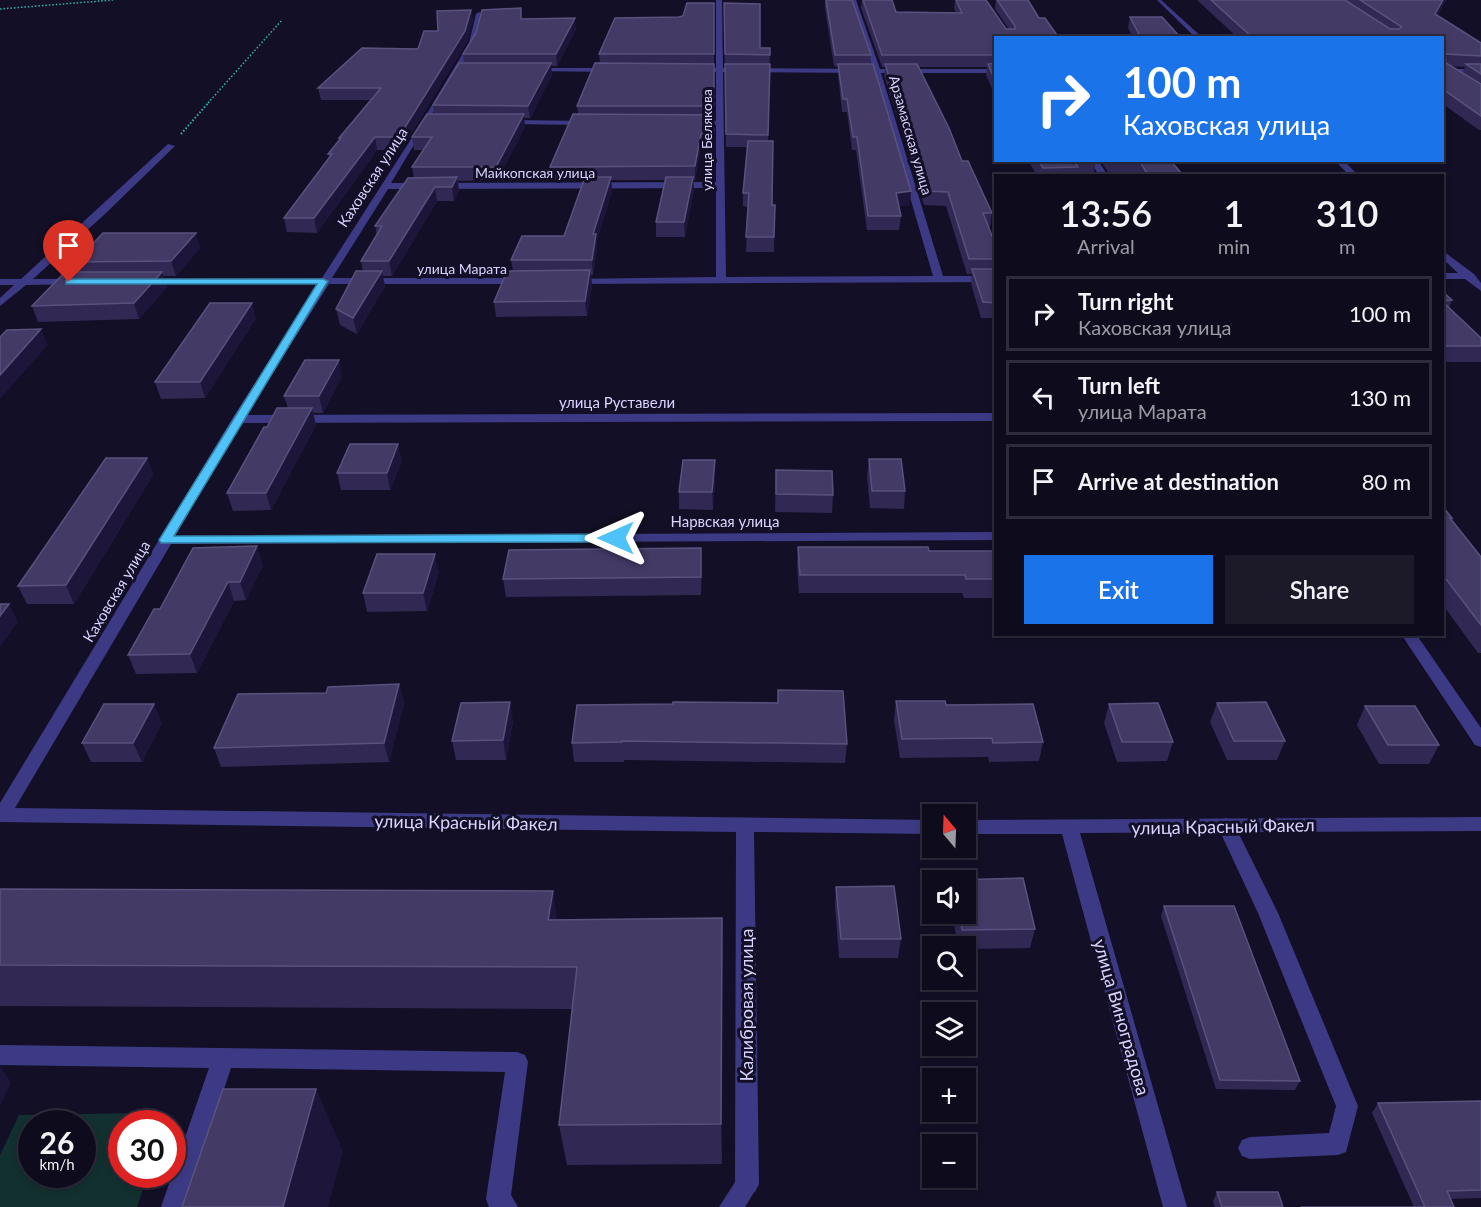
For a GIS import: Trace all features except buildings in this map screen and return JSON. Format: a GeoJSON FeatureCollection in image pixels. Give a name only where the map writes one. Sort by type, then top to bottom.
{"type":"FeatureCollection","features":[{"type":"Feature","properties":{"kind":"street","name":"улица Белякова"},"geometry":{"type":"LineString","coordinates":[[718,0],[721,280]]}},
{"type":"Feature","properties":{"kind":"street","name":"Арзамасская улица"},"geometry":{"type":"LineString","coordinates":[[853,0],[877,70],[939,279]]}},
{"type":"Feature","properties":{"kind":"street"},"geometry":{"type":"LineString","coordinates":[[1159,1],[1198,36]]}},
{"type":"Feature","properties":{"kind":"street","name":"Каховская улица"},"geometry":{"type":"LineString","coordinates":[[1,816],[323,281],[432,122],[462,70],[479,14]]}},
{"type":"Feature","properties":{"kind":"street"},"geometry":{"type":"LineString","coordinates":[[527,70],[623,70]]}},
{"type":"Feature","properties":{"kind":"street"},"geometry":{"type":"LineString","coordinates":[[683,70],[994,71]]}},
{"type":"Feature","properties":{"kind":"street"},"geometry":{"type":"LineString","coordinates":[[1444,70],[1481,71]]}},
{"type":"Feature","properties":{"kind":"street"},"geometry":{"type":"LineString","coordinates":[[1444,70],[1463,82]]}},
{"type":"Feature","properties":{"kind":"street"},"geometry":{"type":"LineString","coordinates":[[497,122],[602,123]]}},
{"type":"Feature","properties":{"kind":"street"},"geometry":{"type":"LineString","coordinates":[[685,123],[720,123]]}},
{"type":"Feature","properties":{"kind":"street"},"geometry":{"type":"LineString","coordinates":[[0,303],[102,212],[171,146]]}},
{"type":"Feature","properties":{"kind":"street"},"geometry":{"type":"LineString","coordinates":[[1340,162],[1353,174]]}},
{"type":"Feature","properties":{"kind":"street","name":"Майкопская улица"},"geometry":{"type":"LineString","coordinates":[[387,186],[720,185]]}},
{"type":"Feature","properties":{"kind":"street"},"geometry":{"type":"LineString","coordinates":[[1444,255],[1481,288]]}},
{"type":"Feature","properties":{"kind":"street"},"geometry":{"type":"LineString","coordinates":[[1444,276],[1481,276]]}},
{"type":"Feature","properties":{"kind":"street"},"geometry":{"type":"LineString","coordinates":[[557,281],[994,279]]}},
{"type":"Feature","properties":{"kind":"street","name":"улица Марата"},"geometry":{"type":"LineString","coordinates":[[127,282],[534,281]]}},
{"type":"Feature","properties":{"kind":"street"},"geometry":{"type":"LineString","coordinates":[[0,282],[81,282]]}},
{"type":"Feature","properties":{"kind":"street","name":"улица Руставели"},"geometry":{"type":"LineString","coordinates":[[238,419],[994,417]]}},
{"type":"Feature","properties":{"kind":"street","name":"Нарвская улица"},"geometry":{"type":"LineString","coordinates":[[166,540],[994,536]]}},
{"type":"Feature","properties":{"kind":"street"},"geometry":{"type":"LineString","coordinates":[[1409,636],[1481,741]]}},
{"type":"Feature","properties":{"kind":"street","name":"улица Красный Факел"},"geometry":{"type":"LineString","coordinates":[[1,816],[922,827]]}},
{"type":"Feature","properties":{"kind":"street","name":"улица Красный Факел"},"geometry":{"type":"LineString","coordinates":[[976,827],[1481,824]]}},
{"type":"Feature","properties":{"kind":"street"},"geometry":{"type":"LineString","coordinates":[[1226,825],[1268,913],[1347,1106],[1338,1144],[1250,1148]]}},
{"type":"Feature","properties":{"kind":"street","name":"Калибровая улица"},"geometry":{"type":"LineString","coordinates":[[731,1207],[747,1184],[745,826]]}},
{"type":"Feature","properties":{"kind":"street","name":"улица Виноградова"},"geometry":{"type":"LineString","coordinates":[[1069,827],[1176,1207]]}},
{"type":"Feature","properties":{"kind":"street"},"geometry":{"type":"LineString","coordinates":[[0,1054],[517,1062],[498,1199],[506,1207]]}},
{"type":"Feature","properties":{"kind":"street"},"geometry":{"type":"LineString","coordinates":[[173,1207],[223,1058]]}},
{"type":"Feature","properties":{"kind":"path"},"geometry":{"type":"LineString","coordinates":[[0,9],[113,0]]}},
{"type":"Feature","properties":{"kind":"path"},"geometry":{"type":"LineString","coordinates":[[171,146],[282,20]]}},
{"type":"Feature","properties":{"kind":"green space"},"geometry":{"type":"Polygon","coordinates":[[[96,1114],[108,1114],[108,1188],[144,1188],[137,1207],[0,1207],[0,1155],[18,1117],[18,1188],[96,1188],[96,1114]]]}},
{"type":"Feature","properties":{"kind":"route"},"geometry":{"type":"LineString","coordinates":[[69,282],[323,281],[166,540],[616,538]]}}]}
